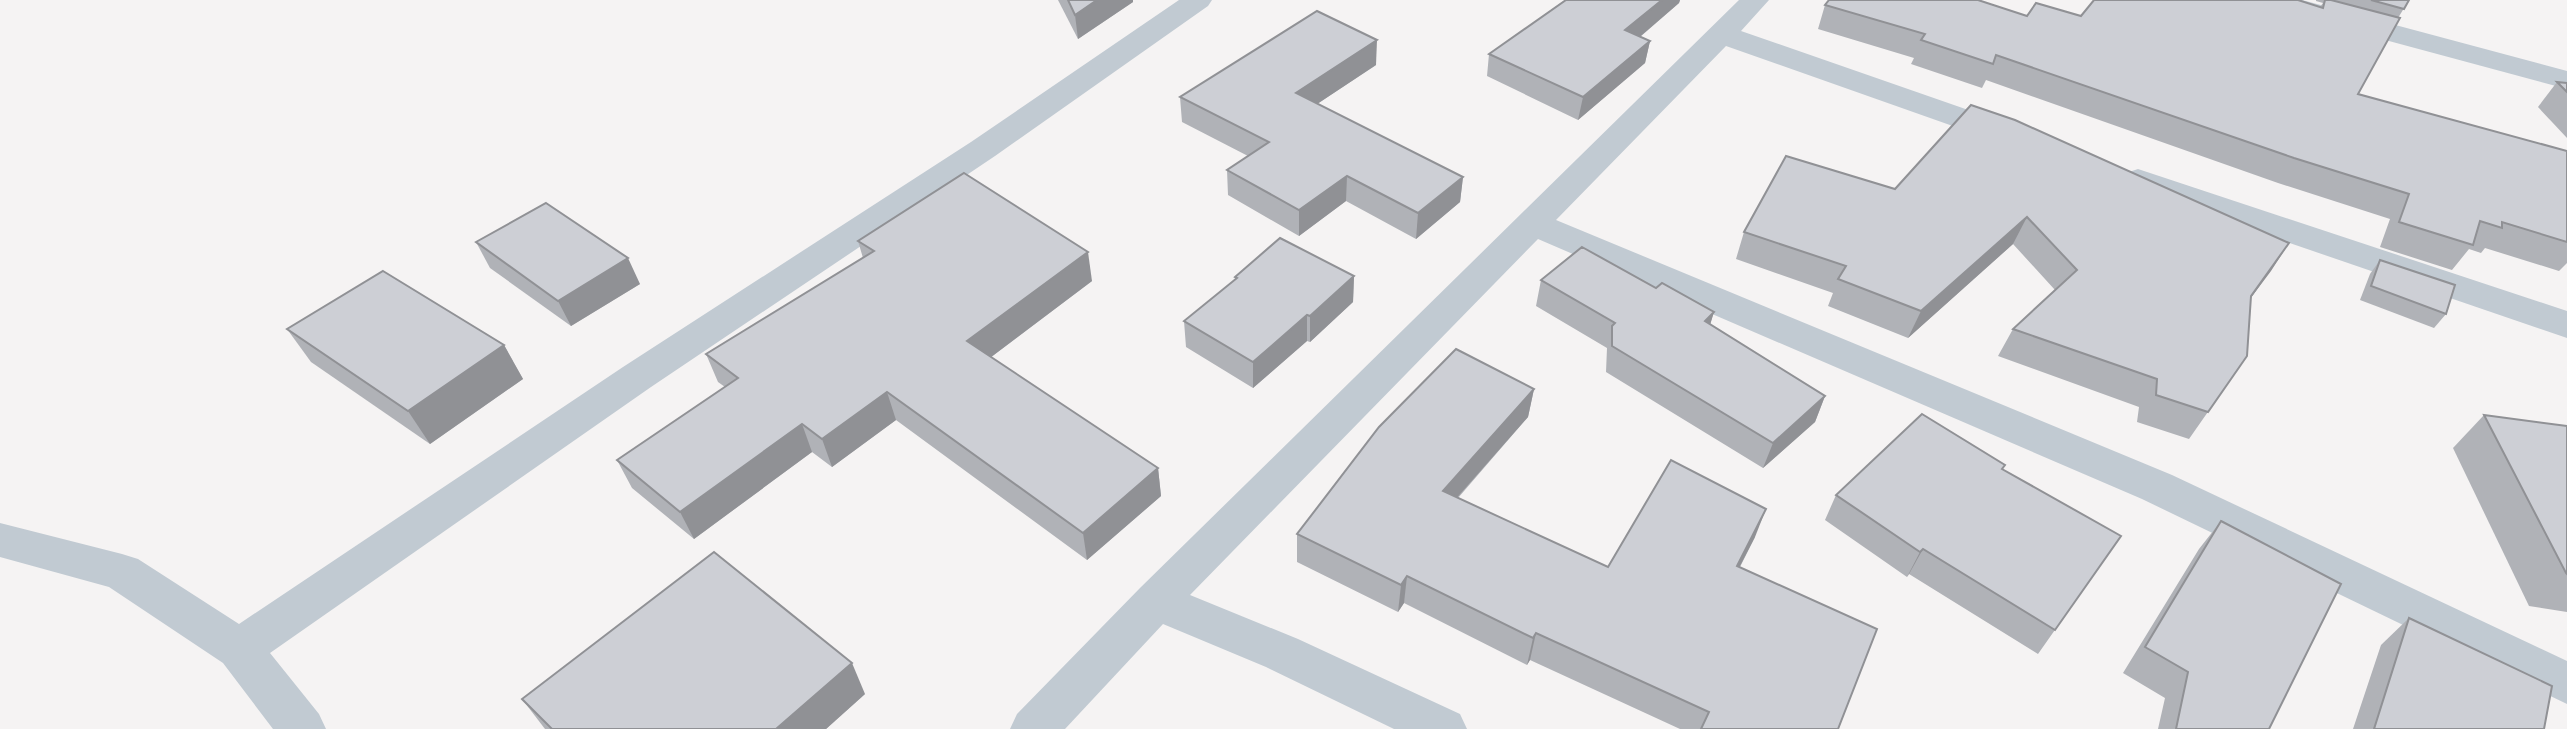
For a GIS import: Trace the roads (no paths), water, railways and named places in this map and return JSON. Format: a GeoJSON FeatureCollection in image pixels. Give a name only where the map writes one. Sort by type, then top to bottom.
{"type":"FeatureCollection","features":[{"type":"Feature","properties":{"kind":"street"},"geometry":{"type":"LineString","coordinates":[[239,649],[637,377],[983,149],[1198,0]]}},
{"type":"Feature","properties":{"kind":"street"},"geometry":{"type":"LineString","coordinates":[[1034,729],[1156,601],[1755,0]]}},
{"type":"Feature","properties":{"kind":"street"},"geometry":{"type":"LineString","coordinates":[[2269,0],[2567,80]]}},
{"type":"Feature","properties":{"kind":"street"},"geometry":{"type":"LineString","coordinates":[[1723,35],[2038,145]]}},
{"type":"Feature","properties":{"kind":"street"},"geometry":{"type":"LineString","coordinates":[[2103,168],[2567,324]]}},
{"type":"Feature","properties":{"kind":"street"},"geometry":{"type":"LineString","coordinates":[[1534,224],[2157,487],[2567,683]]}},
{"type":"Feature","properties":{"kind":"street"},"geometry":{"type":"LineString","coordinates":[[0,540],[122,572],[239,649],[302,729]]}},
{"type":"Feature","properties":{"kind":"street"},"geometry":{"type":"LineString","coordinates":[[1156,601],[1282,653],[1443,729]]}}]}
